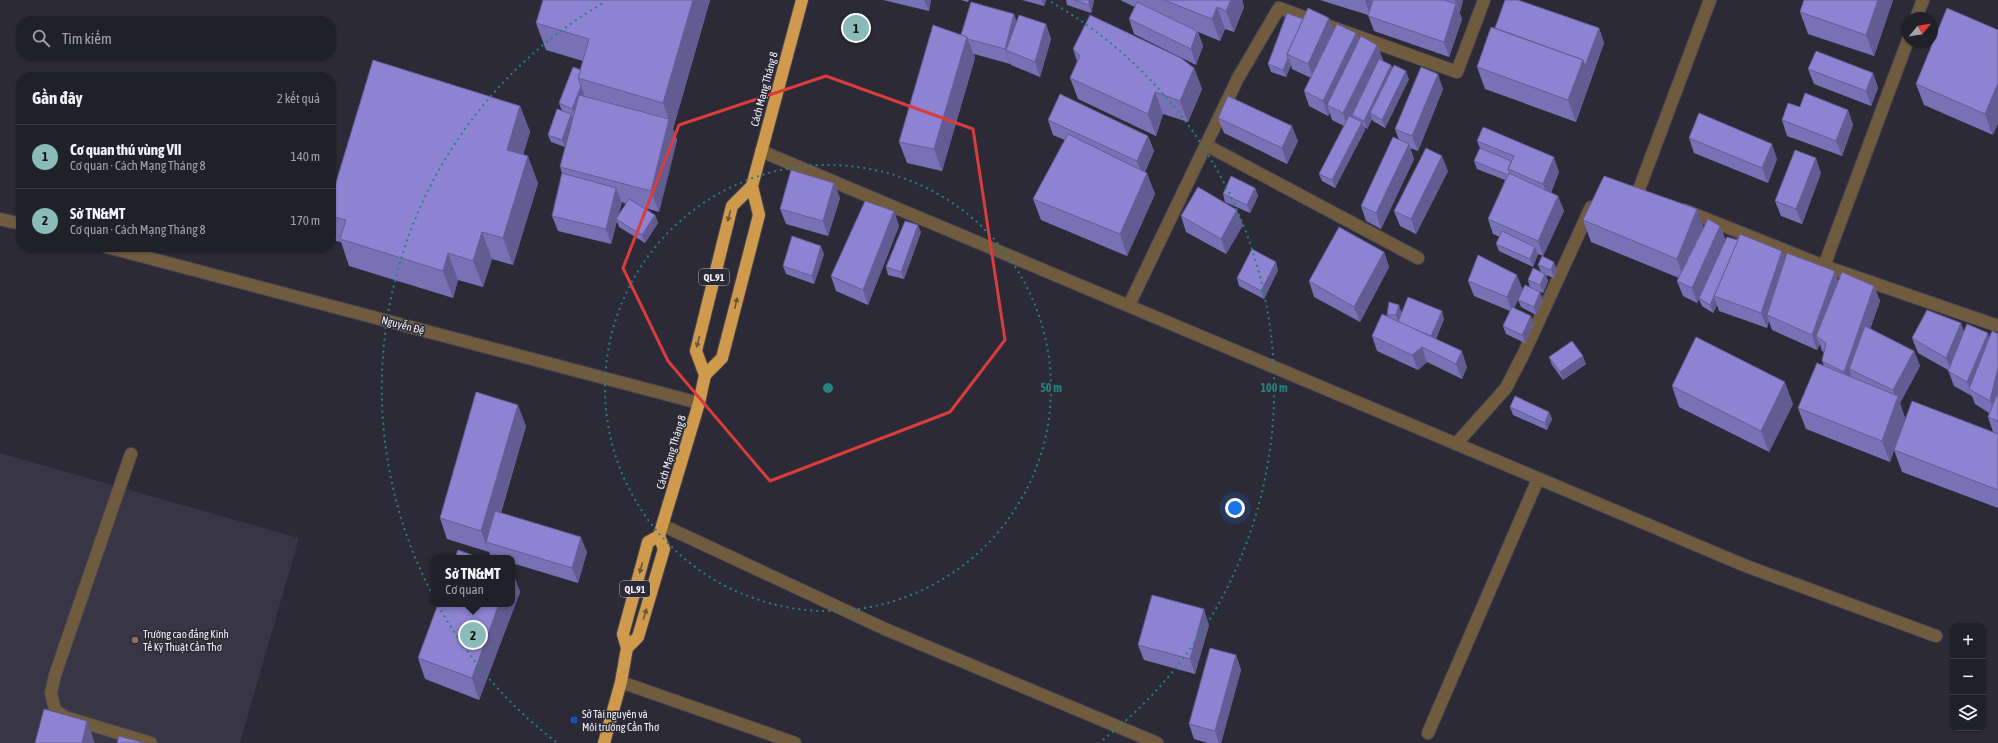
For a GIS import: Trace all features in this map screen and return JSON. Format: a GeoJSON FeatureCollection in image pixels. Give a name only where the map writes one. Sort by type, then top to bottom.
{"type":"FeatureCollection","features":[{"type":"Feature","properties":{"kind":"highway","name":"Cách Mạng Tháng 8"},"geometry":{"type":"LineString","coordinates":[[627,648],[638,637],[664,549],[661,530],[699,403],[705,375],[722,358],[759,215],[752,186],[760,151],[802,0]]}},
{"type":"Feature","properties":{"kind":"highway","name":"QL.91"},"geometry":{"type":"LineString","coordinates":[[705,375],[696,351],[732,206],[752,186]]}},
{"type":"Feature","properties":{"kind":"highway","name":"Cách Mạng Tháng 8"},"geometry":{"type":"LineString","coordinates":[[604,743],[621,682],[627,648],[623,634],[648,542],[661,530]]}},
{"type":"Feature","properties":{"kind":"street"},"geometry":{"type":"LineString","coordinates":[[1129,305],[1238,78],[1279,8],[1457,72],[1484,0]]}},
{"type":"Feature","properties":{"kind":"street"},"geometry":{"type":"LineString","coordinates":[[1638,192],[1710,0]]}},
{"type":"Feature","properties":{"kind":"street"},"geometry":{"type":"LineString","coordinates":[[1918,12],[1923,0]]}},
{"type":"Feature","properties":{"kind":"street"},"geometry":{"type":"LineString","coordinates":[[1824,266],[1905,48]]}},
{"type":"Feature","properties":{"kind":"street"},"geometry":{"type":"LineString","coordinates":[[1206,145],[1418,258]]}},
{"type":"Feature","properties":{"kind":"street"},"geometry":{"type":"LineString","coordinates":[[760,151],[1129,305],[1746,566],[1936,636]]}},
{"type":"Feature","properties":{"kind":"street"},"geometry":{"type":"LineString","coordinates":[[1624,186],[1652,197]]}},
{"type":"Feature","properties":{"kind":"street"},"geometry":{"type":"LineString","coordinates":[[1456,444],[1506,388],[1524,353],[1594,199]]}},
{"type":"Feature","properties":{"kind":"street"},"geometry":{"type":"LineString","coordinates":[[1674,206],[1824,266],[1998,326]]}},
{"type":"Feature","properties":{"kind":"street"},"geometry":{"type":"LineString","coordinates":[[0,219],[16,223]]}},
{"type":"Feature","properties":{"kind":"street","name":"Nguyễn Đệ"},"geometry":{"type":"LineString","coordinates":[[126,252],[699,403]]}},
{"type":"Feature","properties":{"kind":"street"},"geometry":{"type":"LineString","coordinates":[[131,454],[54,675],[51,693],[55,710],[65,717],[151,743]]}},
{"type":"Feature","properties":{"kind":"street"},"geometry":{"type":"LineString","coordinates":[[1428,734],[1538,479]]}},
{"type":"Feature","properties":{"kind":"street"},"geometry":{"type":"LineString","coordinates":[[661,530],[885,629],[1157,743]]}},
{"type":"Feature","properties":{"kind":"street"},"geometry":{"type":"LineString","coordinates":[[621,682],[795,743]]}},
{"type":"Feature","properties":{"kind":"highlighted area"},"geometry":{"type":"Polygon","coordinates":[[[826,76],[973,129],[1005,340],[950,412],[770,481],[668,361],[623,268],[679,125],[826,76]]]}},
{"type":"Feature","properties":{"kind":"shaded area","name":"Trường cao đẳng Kinh Tế Kỹ Thuật Cần Thơ"},"geometry":{"type":"Polygon","coordinates":[[[0,453],[299,538],[240,743],[0,743],[0,453]]]}},
{"type":"Feature","properties":{"kind":"building"},"geometry":{"type":"Polygon","coordinates":[[[543,0],[693,0],[663,103],[578,78],[589,39],[536,23],[543,0]]]}},
{"type":"Feature","properties":{"kind":"building"},"geometry":{"type":"Polygon","coordinates":[[[1074,0],[1089,0],[1089,5],[1074,0]]]}},
{"type":"Feature","properties":{"kind":"building"},"geometry":{"type":"Polygon","coordinates":[[[1164,0],[1231,0],[1226,11],[1217,7],[1212,19],[1164,0]]]}},
{"type":"Feature","properties":{"kind":"building"},"geometry":{"type":"Polygon","coordinates":[[[1373,0],[1444,0],[1456,4],[1444,42],[1368,16],[1373,0]]]}},
{"type":"Feature","properties":{"kind":"building"},"geometry":{"type":"Polygon","coordinates":[[[1505,0],[1518,0],[1599,28],[1585,66],[1583,60],[1495,28],[1505,0]]]}},
{"type":"Feature","properties":{"kind":"building"},"geometry":{"type":"Polygon","coordinates":[[[1804,0],[1878,0],[1866,35],[1800,12],[1804,0]]]}},
{"type":"Feature","properties":{"kind":"building"},"geometry":{"type":"Polygon","coordinates":[[[971,2],[1014,14],[1005,49],[968,39],[967,37],[961,35],[971,2]]]}},
{"type":"Feature","properties":{"kind":"building"},"geometry":{"type":"Polygon","coordinates":[[[1137,2],[1197,31],[1191,49],[1129,19],[1137,2]]]}},
{"type":"Feature","properties":{"kind":"building"},"geometry":{"type":"Polygon","coordinates":[[[1308,8],[1329,18],[1308,64],[1287,54],[1308,8]]]}},
{"type":"Feature","properties":{"kind":"building"},"geometry":{"type":"Polygon","coordinates":[[[1947,8],[1998,30],[1998,83],[1985,114],[1916,84],[1931,48],[1938,48],[1938,30],[1947,8]]]}},
{"type":"Feature","properties":{"kind":"building"},"geometry":{"type":"Polygon","coordinates":[[[1287,13],[1303,19],[1287,54],[1288,58],[1283,70],[1268,64],[1287,13]]]}},
{"type":"Feature","properties":{"kind":"building"},"geometry":{"type":"Polygon","coordinates":[[[1019,15],[1046,24],[1035,62],[1006,50],[1019,15]]]}},
{"type":"Feature","properties":{"kind":"building"},"geometry":{"type":"Polygon","coordinates":[[[1090,15],[1181,58],[1194,68],[1180,101],[1155,92],[1148,114],[1070,78],[1080,56],[1073,49],[1090,15]]]}},
{"type":"Feature","properties":{"kind":"building"},"geometry":{"type":"Polygon","coordinates":[[[1337,24],[1356,33],[1323,101],[1304,91],[1337,24]]]}},
{"type":"Feature","properties":{"kind":"building"},"geometry":{"type":"Polygon","coordinates":[[[933,25],[967,37],[934,149],[899,142],[933,25]]]}},
{"type":"Feature","properties":{"kind":"building"},"geometry":{"type":"Polygon","coordinates":[[[1491,27],[1583,60],[1568,100],[1477,67],[1491,27]]]}},
{"type":"Feature","properties":{"kind":"building"},"geometry":{"type":"Polygon","coordinates":[[[1361,36],[1377,45],[1343,113],[1327,105],[1361,36]]]}},
{"type":"Feature","properties":{"kind":"building"},"geometry":{"type":"Polygon","coordinates":[[[1816,51],[1873,73],[1866,91],[1808,69],[1816,51]]]}},
{"type":"Feature","properties":{"kind":"building"},"geometry":{"type":"Polygon","coordinates":[[[1379,59],[1391,65],[1364,121],[1352,115],[1379,59]]]}},
{"type":"Feature","properties":{"kind":"building"},"geometry":{"type":"Polygon","coordinates":[[[373,60],[520,106],[507,150],[528,156],[503,238],[482,232],[473,261],[448,253],[443,271],[340,239],[346,220],[336,217],[336,182],[373,60]]]}},
{"type":"Feature","properties":{"kind":"building"},"geometry":{"type":"Polygon","coordinates":[[[1394,65],[1406,71],[1382,120],[1370,113],[1394,65]]]}},
{"type":"Feature","properties":{"kind":"building"},"geometry":{"type":"Polygon","coordinates":[[[573,67],[581,70],[578,78],[581,86],[572,109],[559,103],[573,67]]]}},
{"type":"Feature","properties":{"kind":"building"},"geometry":{"type":"Polygon","coordinates":[[[1421,67],[1438,74],[1412,136],[1395,129],[1421,67]]]}},
{"type":"Feature","properties":{"kind":"building"},"geometry":{"type":"Polygon","coordinates":[[[1805,93],[1848,110],[1836,141],[1782,120],[1788,103],[1800,107],[1805,93]]]}},
{"type":"Feature","properties":{"kind":"building"},"geometry":{"type":"Polygon","coordinates":[[[1060,94],[1148,136],[1137,161],[1048,120],[1060,94]]]}},
{"type":"Feature","properties":{"kind":"building"},"geometry":{"type":"Polygon","coordinates":[[[579,95],[669,119],[651,191],[560,167],[579,95]]]}},
{"type":"Feature","properties":{"kind":"building"},"geometry":{"type":"Polygon","coordinates":[[[1228,96],[1292,126],[1282,148],[1218,118],[1228,96]]]}},
{"type":"Feature","properties":{"kind":"building"},"geometry":{"type":"Polygon","coordinates":[[[557,109],[571,114],[562,140],[548,135],[557,109]]]}},
{"type":"Feature","properties":{"kind":"building"},"geometry":{"type":"Polygon","coordinates":[[[1699,113],[1772,144],[1762,168],[1689,138],[1699,113]]]}},
{"type":"Feature","properties":{"kind":"building"},"geometry":{"type":"Polygon","coordinates":[[[1349,116],[1362,122],[1332,180],[1319,174],[1349,116]]]}},
{"type":"Feature","properties":{"kind":"building"},"geometry":{"type":"Polygon","coordinates":[[[1483,127],[1554,157],[1543,184],[1508,169],[1514,156],[1477,141],[1483,127]]]}},
{"type":"Feature","properties":{"kind":"building"},"geometry":{"type":"Polygon","coordinates":[[[1068,134],[1147,173],[1120,234],[1033,199],[1068,134]]]}},
{"type":"Feature","properties":{"kind":"building"},"geometry":{"type":"Polygon","coordinates":[[[1393,137],[1409,144],[1376,213],[1361,206],[1393,137]]]}},
{"type":"Feature","properties":{"kind":"building"},"geometry":{"type":"Polygon","coordinates":[[[1426,148],[1442,156],[1411,219],[1394,211],[1426,148]]]}},
{"type":"Feature","properties":{"kind":"building"},"geometry":{"type":"Polygon","coordinates":[[[1480,148],[1511,161],[1508,169],[1510,174],[1509,173],[1508,175],[1474,161],[1480,148]]]}},
{"type":"Feature","properties":{"kind":"building"},"geometry":{"type":"Polygon","coordinates":[[[1795,150],[1816,158],[1796,209],[1775,201],[1795,150]]]}},
{"type":"Feature","properties":{"kind":"building"},"geometry":{"type":"Polygon","coordinates":[[[791,170],[834,183],[823,221],[780,209],[791,170]]]}},
{"type":"Feature","properties":{"kind":"building"},"geometry":{"type":"Polygon","coordinates":[[[562,173],[616,188],[606,229],[552,216],[562,173]]]}},
{"type":"Feature","properties":{"kind":"building"},"geometry":{"type":"Polygon","coordinates":[[[1509,173],[1558,196],[1538,241],[1488,219],[1509,173]]]}},
{"type":"Feature","properties":{"kind":"building"},"geometry":{"type":"Polygon","coordinates":[[[1231,176],[1255,188],[1247,205],[1223,194],[1231,176]]]}},
{"type":"Feature","properties":{"kind":"building"},"geometry":{"type":"Polygon","coordinates":[[[1604,176],[1697,209],[1677,259],[1583,220],[1604,176]]]}},
{"type":"Feature","properties":{"kind":"building"},"geometry":{"type":"Polygon","coordinates":[[[1198,187],[1237,210],[1221,239],[1181,216],[1198,187]]]}},
{"type":"Feature","properties":{"kind":"building"},"geometry":{"type":"Polygon","coordinates":[[[629,199],[655,215],[642,235],[616,219],[629,199]]]}},
{"type":"Feature","properties":{"kind":"building"},"geometry":{"type":"Polygon","coordinates":[[[865,201],[894,211],[863,290],[831,276],[865,201]]]}},
{"type":"Feature","properties":{"kind":"building"},"geometry":{"type":"Polygon","coordinates":[[[1708,219],[1720,226],[1692,288],[1677,281],[1708,219]]]}},
{"type":"Feature","properties":{"kind":"building"},"geometry":{"type":"Polygon","coordinates":[[[905,221],[918,225],[901,272],[886,267],[905,221]]]}},
{"type":"Feature","properties":{"kind":"building"},"geometry":{"type":"Polygon","coordinates":[[[1339,227],[1384,252],[1354,307],[1309,281],[1339,227]]]}},
{"type":"Feature","properties":{"kind":"building"},"geometry":{"type":"Polygon","coordinates":[[[1502,231],[1535,247],[1530,259],[1496,244],[1502,231]]]}},
{"type":"Feature","properties":{"kind":"building"},"geometry":{"type":"Polygon","coordinates":[[[1740,234],[1782,251],[1761,313],[1714,296],[1740,234]]]}},
{"type":"Feature","properties":{"kind":"building"},"geometry":{"type":"Polygon","coordinates":[[[792,236],[821,246],[812,276],[783,266],[792,236]]]}},
{"type":"Feature","properties":{"kind":"building"},"geometry":{"type":"Polygon","coordinates":[[[1727,237],[1738,240],[1710,305],[1699,298],[1727,237]]]}},
{"type":"Feature","properties":{"kind":"building"},"geometry":{"type":"Polygon","coordinates":[[[1252,249],[1276,262],[1261,291],[1237,278],[1252,249]]]}},
{"type":"Feature","properties":{"kind":"building"},"geometry":{"type":"Polygon","coordinates":[[[1787,253],[1835,271],[1812,335],[1767,315],[1787,253]]]}},
{"type":"Feature","properties":{"kind":"building"},"geometry":{"type":"Polygon","coordinates":[[[1478,255],[1517,275],[1507,297],[1468,281],[1478,255]]]}},
{"type":"Feature","properties":{"kind":"building"},"geometry":{"type":"Polygon","coordinates":[[[1542,256],[1554,262],[1551,270],[1538,265],[1542,256]]]}},
{"type":"Feature","properties":{"kind":"building"},"geometry":{"type":"Polygon","coordinates":[[[1533,268],[1545,274],[1540,285],[1528,280],[1533,268]]]}},
{"type":"Feature","properties":{"kind":"building"},"geometry":{"type":"Polygon","coordinates":[[[1842,272],[1874,286],[1844,372],[1822,361],[1826,343],[1816,336],[1842,272]]]}},
{"type":"Feature","properties":{"kind":"building"},"geometry":{"type":"Polygon","coordinates":[[[1525,285],[1540,292],[1534,307],[1518,300],[1525,285]]]}},
{"type":"Feature","properties":{"kind":"building"},"geometry":{"type":"Polygon","coordinates":[[[1408,297],[1442,311],[1431,336],[1398,322],[1408,297]]]}},
{"type":"Feature","properties":{"kind":"building"},"geometry":{"type":"Polygon","coordinates":[[[1389,302],[1399,305],[1396,315],[1387,315],[1389,302]]]}},
{"type":"Feature","properties":{"kind":"building"},"geometry":{"type":"Polygon","coordinates":[[[1512,307],[1531,316],[1522,335],[1503,326],[1512,307]]]}},
{"type":"Feature","properties":{"kind":"building"},"geometry":{"type":"Polygon","coordinates":[[[1927,310],[1961,323],[1946,358],[1912,338],[1927,310]]]}},
{"type":"Feature","properties":{"kind":"building"},"geometry":{"type":"Polygon","coordinates":[[[1382,314],[1462,351],[1456,364],[1422,347],[1412,355],[1372,336],[1382,314]]]}},
{"type":"Feature","properties":{"kind":"building"},"geometry":{"type":"Polygon","coordinates":[[[1967,324],[1988,333],[1967,382],[1948,371],[1967,324]]]}},
{"type":"Feature","properties":{"kind":"building"},"geometry":{"type":"Polygon","coordinates":[[[1865,326],[1914,351],[1893,390],[1849,369],[1865,326]]]}},
{"type":"Feature","properties":{"kind":"building"},"geometry":{"type":"Polygon","coordinates":[[[1992,331],[1998,334],[1998,367],[1990,401],[1969,389],[1992,331]]]}},
{"type":"Feature","properties":{"kind":"building"},"geometry":{"type":"Polygon","coordinates":[[[1696,337],[1785,382],[1761,431],[1672,386],[1696,337]]]}},
{"type":"Feature","properties":{"kind":"building"},"geometry":{"type":"Polygon","coordinates":[[[1572,341],[1583,356],[1560,372],[1549,357],[1572,341]]]}},
{"type":"Feature","properties":{"kind":"building"},"geometry":{"type":"Polygon","coordinates":[[[1817,363],[1898,396],[1882,441],[1798,408],[1817,363]]]}},
{"type":"Feature","properties":{"kind":"building"},"geometry":{"type":"Polygon","coordinates":[[[476,392],[518,405],[481,531],[440,518],[476,392]]]}},
{"type":"Feature","properties":{"kind":"building"},"geometry":{"type":"Polygon","coordinates":[[[1998,392],[1998,421],[1988,417],[1998,392]]]}},
{"type":"Feature","properties":{"kind":"building"},"geometry":{"type":"Polygon","coordinates":[[[1515,396],[1549,412],[1545,423],[1510,407],[1515,396]]]}},
{"type":"Feature","properties":{"kind":"building"},"geometry":{"type":"Polygon","coordinates":[[[1912,401],[1998,434],[1998,490],[1894,450],[1912,401]]]}},
{"type":"Feature","properties":{"kind":"building"},"geometry":{"type":"Polygon","coordinates":[[[495,511],[581,537],[572,568],[486,542],[495,511]]]}},
{"type":"Feature","properties":{"kind":"building"},"geometry":{"type":"Polygon","coordinates":[[[458,550],[472,555],[456,555],[458,550]]]}},
{"type":"Feature","properties":{"kind":"building"},"geometry":{"type":"Polygon","coordinates":[[[1152,595],[1204,609],[1190,659],[1138,645],[1152,595]]]}},
{"type":"Feature","properties":{"kind":"building"},"geometry":{"type":"Polygon","coordinates":[[[437,607],[498,607],[472,678],[418,658],[437,607]]]}},
{"type":"Feature","properties":{"kind":"building"},"geometry":{"type":"Polygon","coordinates":[[[1210,648],[1236,655],[1215,731],[1189,724],[1210,648]]]}},
{"type":"Feature","properties":{"kind":"building"},"geometry":{"type":"Polygon","coordinates":[[[44,709],[87,721],[82,743],[35,743],[44,709]]]}},
{"type":"Feature","properties":{"kind":"building"},"geometry":{"type":"Polygon","coordinates":[[[119,736],[145,743],[117,743],[119,736]]]}},
{"type":"Feature","properties":{"kind":"place","name":"Cơ quan thú vùng VII"},"geometry":{"type":"Point","coordinates":[856,28]}},
{"type":"Feature","properties":{"kind":"place","name":"Sở TN&MT"},"geometry":{"type":"Point","coordinates":[473,635]}},
{"type":"Feature","properties":{"kind":"place","name":"Trường cao đẳng Kinh Tế Kỹ Thuật Cần Thơ"},"geometry":{"type":"Point","coordinates":[135,640]}},
{"type":"Feature","properties":{"kind":"place","name":"Sở Tài nguyên và Môi trường Cần Thơ"},"geometry":{"type":"Point","coordinates":[574,720]}}]}
